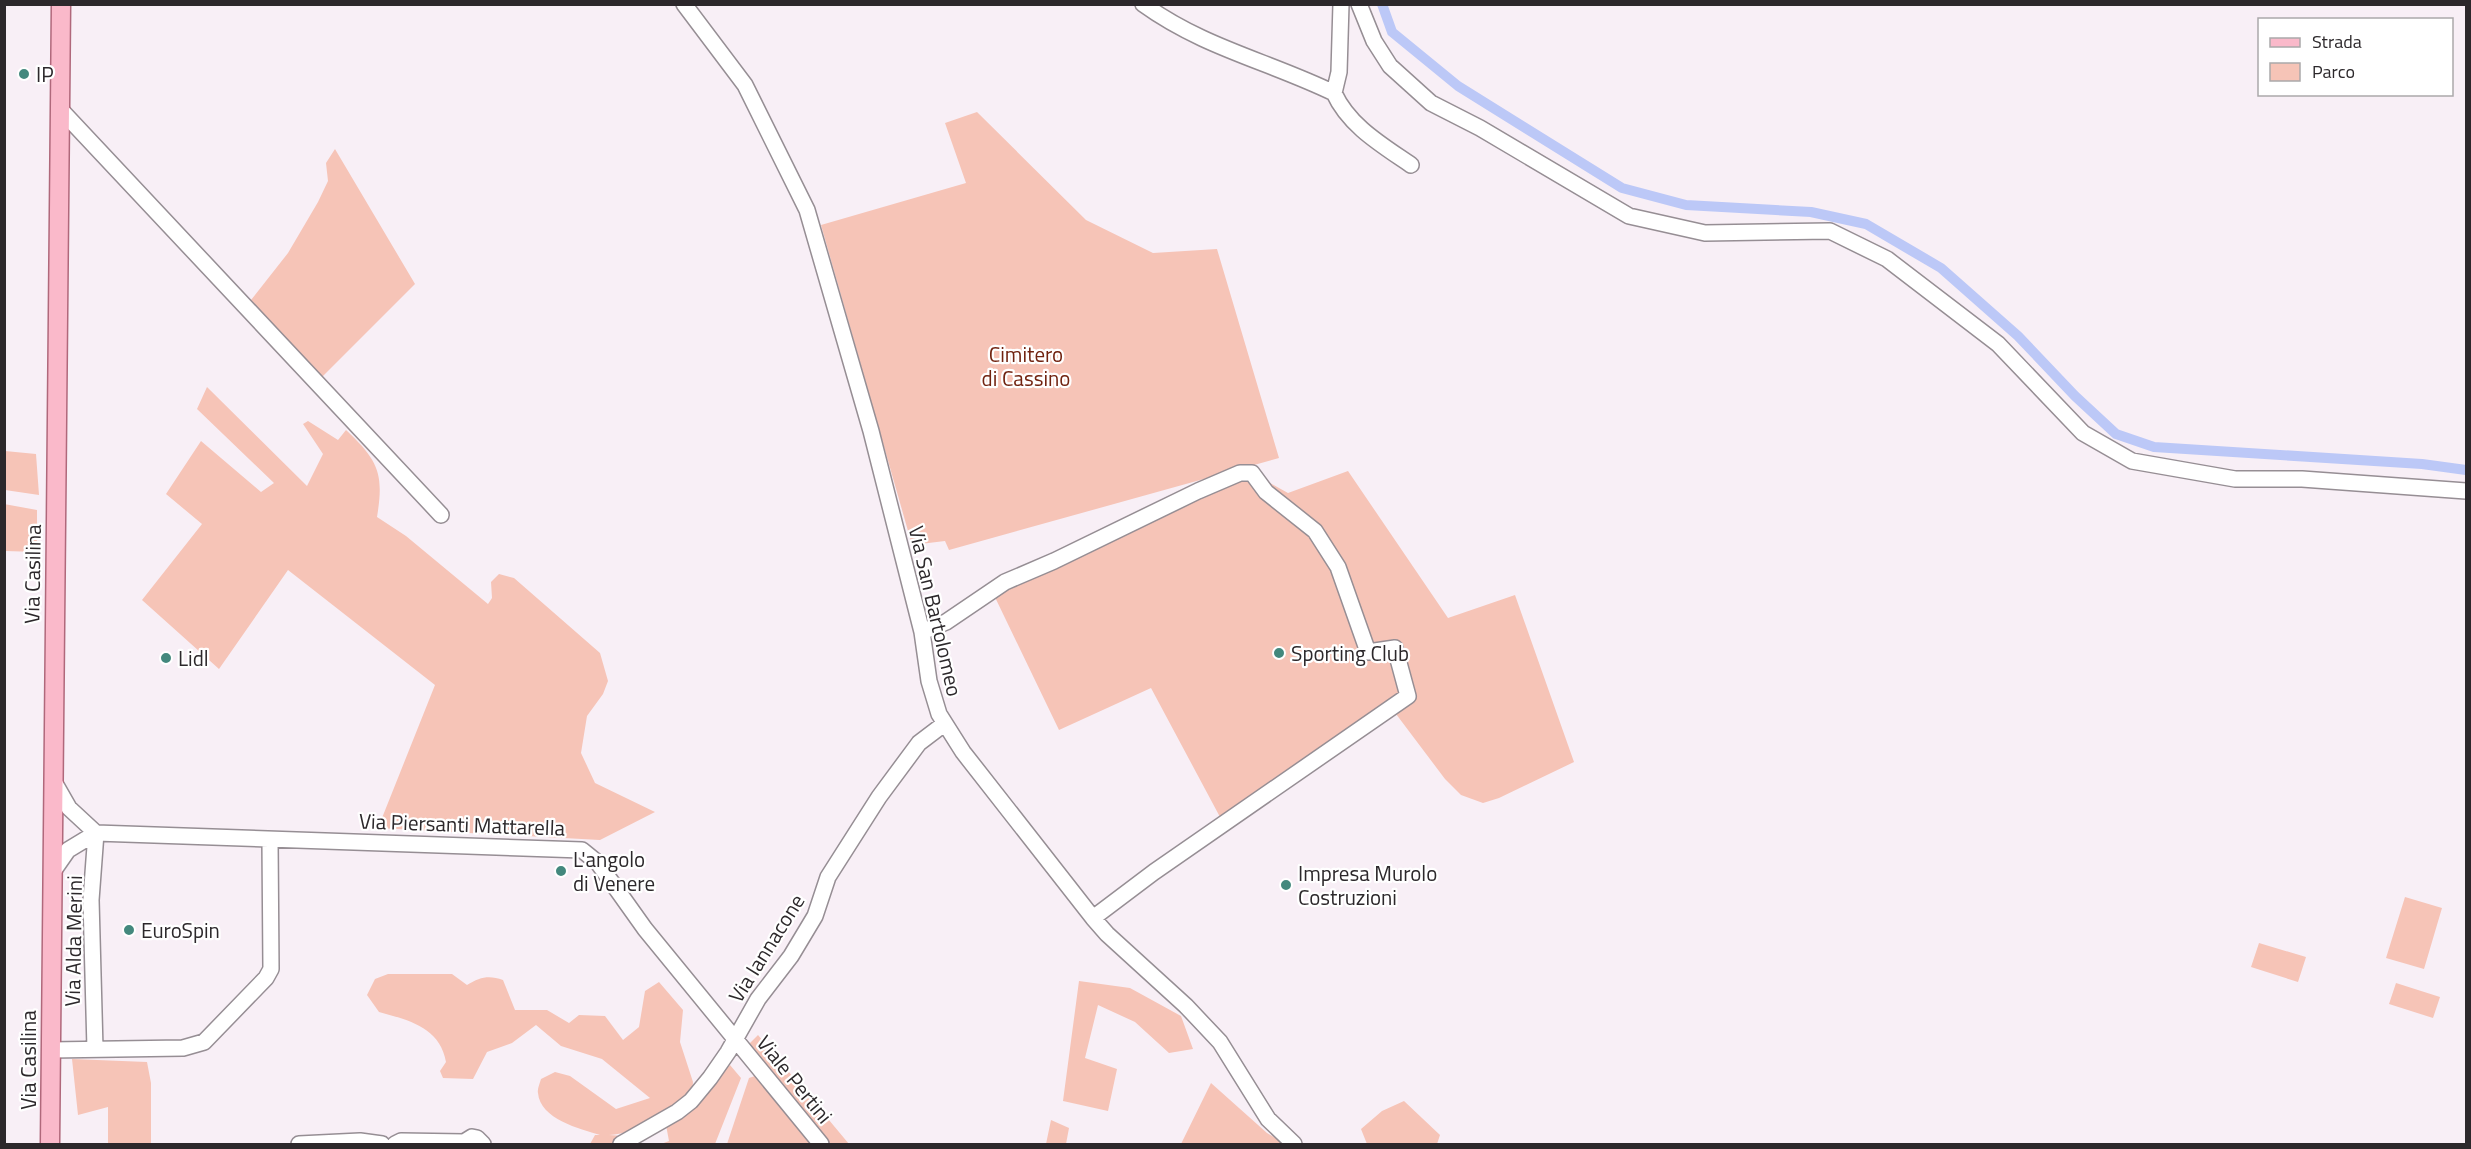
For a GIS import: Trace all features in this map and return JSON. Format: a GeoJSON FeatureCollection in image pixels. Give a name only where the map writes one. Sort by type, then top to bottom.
{"type":"FeatureCollection","features":[{"type":"Feature","properties":{"kind":"main road","name":"Via Casilina"},"geometry":{"type":"LineString","coordinates":[[50,1144],[61,4]]}},
{"type":"Feature","properties":{"kind":"street","name":"Via San Bartolomeo"},"geometry":{"type":"LineString","coordinates":[[684,4],[745,85],[807,210],[871,431],[922,632],[929,681],[944,724],[984,780],[1093,918],[1107,934],[1186,1006],[1220,1042],[1268,1119],[1293,1144]]}},
{"type":"Feature","properties":{"kind":"street"},"geometry":{"type":"LineString","coordinates":[[1143,4],[1167,22],[1205,42],[1293,73],[1334,93],[1340,105],[1366,135],[1411,165]]}},
{"type":"Feature","properties":{"kind":"street"},"geometry":{"type":"LineString","coordinates":[[1334,93],[1339,72],[1341,4]]}},
{"type":"Feature","properties":{"kind":"street"},"geometry":{"type":"LineString","coordinates":[[1359,4],[1374,41],[1390,66],[1431,103],[1480,128],[1629,216],[1705,233],[1830,231],[1887,260],[1998,344],[2083,433],[2132,461],[2235,479],[2302,480],[2466,491]]}},
{"type":"Feature","properties":{"kind":"street"},"geometry":{"type":"LineString","coordinates":[[60,108],[441,515]]}},
{"type":"Feature","properties":{"kind":"street"},"geometry":{"type":"LineString","coordinates":[[922,632],[946,622],[1005,582],[1054,561],[1198,491],[1240,473],[1252,472],[1266,492],[1315,531],[1338,567],[1368,652],[1395,648],[1408,696],[1154,872],[1093,918]]}},
{"type":"Feature","properties":{"kind":"street","name":"Via Iannacone"},"geometry":{"type":"LineString","coordinates":[[621,1144],[677,1112],[691,1101],[736,1039],[758,999],[791,956],[815,916],[828,878],[897,769],[919,743],[944,724]]}},
{"type":"Feature","properties":{"kind":"street"},"geometry":{"type":"LineString","coordinates":[[52,873],[68,850],[78,843],[90,828],[64,802],[53,778]]}},
{"type":"Feature","properties":{"kind":"street","name":"Via Piersanti Mattarella"},"geometry":{"type":"LineString","coordinates":[[52,833],[66,824],[90,828],[270,841],[500,846],[586,851],[598,863],[677,969],[736,1039]]}},
{"type":"Feature","properties":{"kind":"street","name":"Via Alda Merini"},"geometry":{"type":"LineString","coordinates":[[90,828],[95,1049]]}},
{"type":"Feature","properties":{"kind":"street"},"geometry":{"type":"LineString","coordinates":[[52,833],[65,843],[78,843]]}},
{"type":"Feature","properties":{"kind":"street"},"geometry":{"type":"LineString","coordinates":[[51,1050],[195,1046],[204,1042],[266,978],[271,969],[270,841]]}},
{"type":"Feature","properties":{"kind":"street","name":"Viale Pertini"},"geometry":{"type":"LineString","coordinates":[[736,1039],[821,1144]]}},
{"type":"Feature","properties":{"kind":"street"},"geometry":{"type":"LineString","coordinates":[[395,1144],[401,1141],[464,1142],[471,1137],[477,1138],[483,1144]]}},
{"type":"Feature","properties":{"kind":"street"},"geometry":{"type":"LineString","coordinates":[[299,1144],[360,1141],[382,1144]]}},
{"type":"Feature","properties":{"kind":"green space","name":"Cimitero di Cassino"},"geometry":{"type":"Polygon","coordinates":[[[977,112],[1086,220],[1153,253],[1217,249],[1279,458],[949,550],[945,541],[912,545],[821,225],[966,183],[945,123],[977,112]]]}},
{"type":"Feature","properties":{"kind":"green space"},"geometry":{"type":"Polygon","coordinates":[[[335,149],[415,284],[322,377],[251,300],[288,253],[318,202],[328,181],[326,163],[335,149]]]}},
{"type":"Feature","properties":{"kind":"green space"},"geometry":{"type":"Polygon","coordinates":[[[207,387],[307,486],[323,454],[303,424],[308,421],[338,440],[346,430],[366,451],[376,469],[380,490],[377,517],[406,536],[488,604],[492,598],[491,582],[499,574],[514,578],[600,653],[608,681],[603,694],[587,716],[581,753],[595,783],[655,812],[600,840],[378,828],[435,685],[288,570],[219,669],[142,600],[202,524],[166,494],[201,441],[261,492],[274,483],[197,409],[207,387]]]}},
{"type":"Feature","properties":{"kind":"green space"},"geometry":{"type":"Polygon","coordinates":[[[5,451],[36,454],[39,495],[5,490],[5,451]]]}},
{"type":"Feature","properties":{"kind":"green space","name":"Sporting Club"},"geometry":{"type":"Polygon","coordinates":[[[1348,471],[1448,618],[1515,595],[1574,762],[1499,798],[1483,803],[1461,795],[1445,779],[1396,714],[1280,792],[1220,817],[1151,688],[1059,730],[992,591],[1252,473],[1288,493],[1348,471]]]}},
{"type":"Feature","properties":{"kind":"green space"},"geometry":{"type":"Polygon","coordinates":[[[4,504],[37,510],[37,552],[5,551],[4,504]]]}},
{"type":"Feature","properties":{"kind":"green space"},"geometry":{"type":"Polygon","coordinates":[[[2405,897],[2442,908],[2424,969],[2386,958],[2405,897]]]}},
{"type":"Feature","properties":{"kind":"green space"},"geometry":{"type":"Polygon","coordinates":[[[2259,943],[2306,957],[2298,982],[2251,967],[2259,943]]]}},
{"type":"Feature","properties":{"kind":"green space"},"geometry":{"type":"Polygon","coordinates":[[[388,974],[452,974],[467,985],[476,980],[498,978],[503,980],[515,1010],[547,1010],[569,1023],[579,1015],[605,1016],[623,1040],[639,1027],[645,991],[659,982],[683,1010],[680,1042],[693,1082],[692,1093],[643,1126],[609,1135],[624,1136],[618,1144],[590,1144],[595,1135],[600,1135],[562,1122],[546,1110],[540,1102],[538,1093],[541,1079],[555,1072],[570,1076],[616,1109],[650,1098],[602,1059],[561,1046],[536,1025],[512,1043],[487,1052],[473,1079],[443,1078],[440,1071],[446,1062],[443,1050],[430,1033],[411,1022],[379,1012],[367,995],[375,979],[388,974]]]}},
{"type":"Feature","properties":{"kind":"green space"},"geometry":{"type":"Polygon","coordinates":[[[1079,981],[1130,988],[1181,1016],[1193,1049],[1169,1053],[1135,1022],[1098,1005],[1085,1058],[1117,1069],[1108,1111],[1063,1101],[1079,981]]]}},
{"type":"Feature","properties":{"kind":"green space"},"geometry":{"type":"Polygon","coordinates":[[[2396,983],[2440,997],[2433,1018],[2389,1004],[2396,983]]]}},
{"type":"Feature","properties":{"kind":"green space"},"geometry":{"type":"Polygon","coordinates":[[[758,1035],[849,1144],[828,1144],[746,1047],[758,1035]]]}},
{"type":"Feature","properties":{"kind":"green space"},"geometry":{"type":"Polygon","coordinates":[[[72,1059],[147,1062],[151,1083],[151,1144],[108,1144],[108,1107],[78,1115],[72,1059]]]}},
{"type":"Feature","properties":{"kind":"green space"},"geometry":{"type":"Polygon","coordinates":[[[730,1065],[741,1078],[715,1144],[661,1144],[669,1141],[666,1125],[730,1065]]]}},
{"type":"Feature","properties":{"kind":"green space"},"geometry":{"type":"Polygon","coordinates":[[[755,1076],[812,1144],[727,1144],[749,1078],[755,1076]]]}},
{"type":"Feature","properties":{"kind":"green space"},"geometry":{"type":"Polygon","coordinates":[[[1211,1083],[1267,1133],[1285,1144],[1181,1144],[1211,1083]]]}},
{"type":"Feature","properties":{"kind":"green space"},"geometry":{"type":"Polygon","coordinates":[[[1404,1101],[1440,1135],[1437,1144],[1367,1144],[1361,1129],[1382,1111],[1404,1101]]]}},
{"type":"Feature","properties":{"kind":"green space"},"geometry":{"type":"Polygon","coordinates":[[[1051,1120],[1069,1128],[1066,1144],[1046,1144],[1051,1120]]]}},
{"type":"Feature","properties":{"kind":"waterway"},"geometry":{"type":"LineString","coordinates":[[1382,4],[1392,32],[1458,86],[1622,188],[1686,205],[1811,212],[1866,224],[1941,268],[2018,336],[2075,396],[2116,434],[2154,447],[2422,464],[2466,470]]}},
{"type":"Feature","properties":{"kind":"place","name":"IP"},"geometry":{"type":"Point","coordinates":[24,74]}},
{"type":"Feature","properties":{"kind":"place","name":"Sporting Club"},"geometry":{"type":"Point","coordinates":[1279,653]}},
{"type":"Feature","properties":{"kind":"place","name":"Lidl"},"geometry":{"type":"Point","coordinates":[166,658]}},
{"type":"Feature","properties":{"kind":"place","name":"L'angolo di Venere"},"geometry":{"type":"Point","coordinates":[561,871]}},
{"type":"Feature","properties":{"kind":"place","name":"Impresa Murolo Costruzioni"},"geometry":{"type":"Point","coordinates":[1286,885]}},
{"type":"Feature","properties":{"kind":"place","name":"EuroSpin"},"geometry":{"type":"Point","coordinates":[129,930]}}]}
